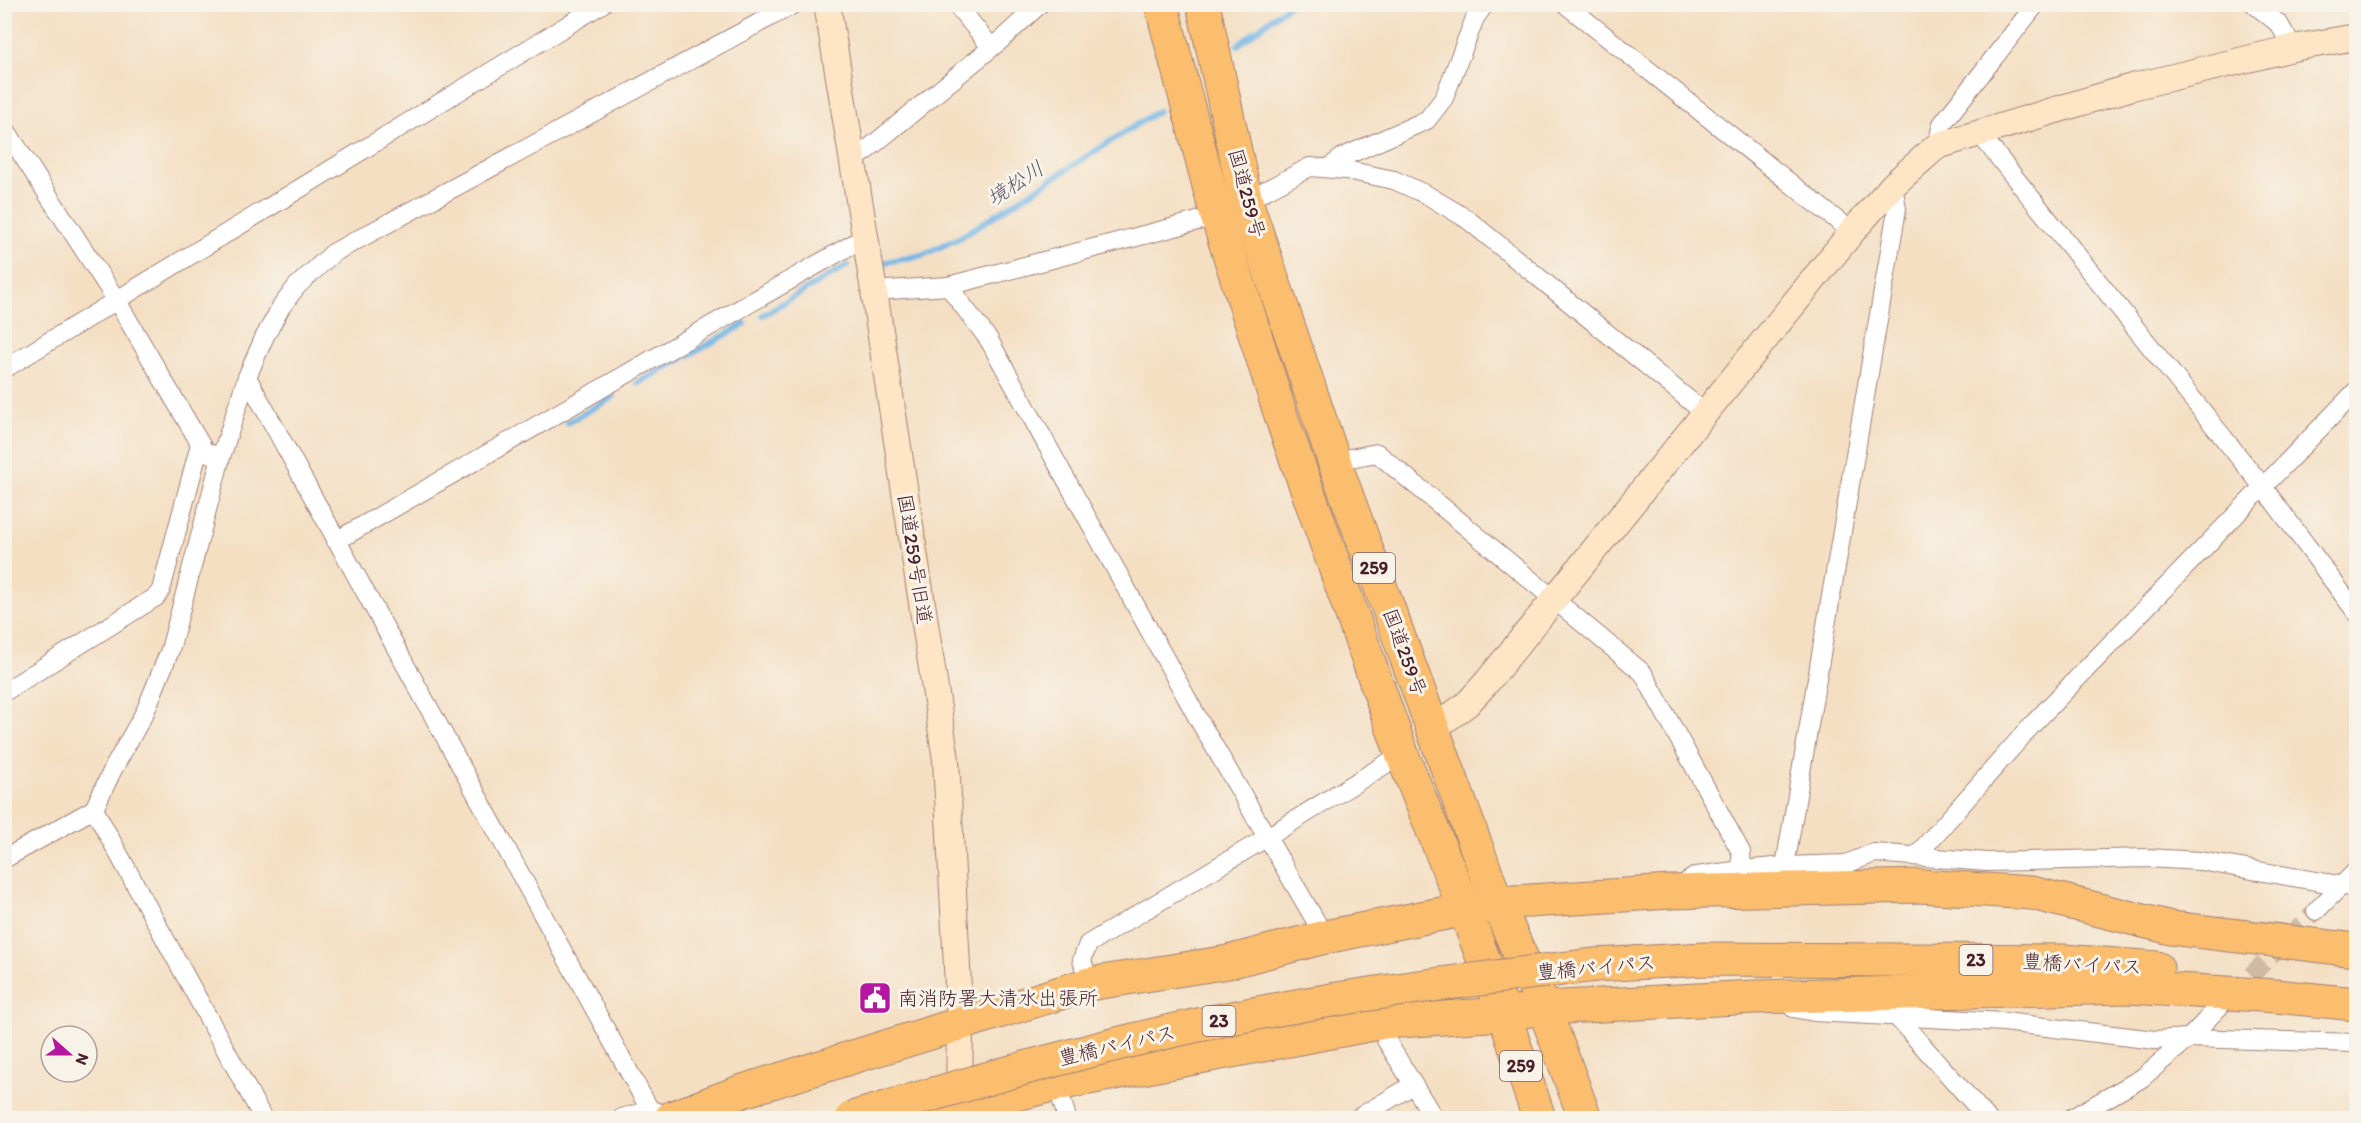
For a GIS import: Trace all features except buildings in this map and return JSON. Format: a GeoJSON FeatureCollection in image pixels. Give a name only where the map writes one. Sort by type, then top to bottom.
{"type":"FeatureCollection","features":[{"type":"Feature","properties":{"kind":"highway","name":"国道259号"},"geometry":{"type":"LineString","coordinates":[[1161,4],[1232,208],[1334,461],[1497,903],[1544,1008],[1585,1119]]}},
{"type":"Feature","properties":{"kind":"highway","name":"国道259号"},"geometry":{"type":"LineString","coordinates":[[1203,4],[1232,208],[1284,425],[1402,754],[1504,1014],[1539,1119]]}},
{"type":"Feature","properties":{"kind":"highway"},"geometry":{"type":"LineString","coordinates":[[665,1115],[1089,984],[1228,962],[1325,937],[1497,903],[1671,892],[1920,886],[2032,893],[2171,928],[2356,950]]}},
{"type":"Feature","properties":{"kind":"highway","name":"豊橋バイパス"},"geometry":{"type":"LineString","coordinates":[[852,1119],[1010,1071],[1218,1021],[1412,987],[1595,965],[1705,959],[2064,961],[2356,984]]}},
{"type":"Feature","properties":{"kind":"highway","name":"23"},"geometry":{"type":"LineString","coordinates":[[928,1119],[959,1113],[1058,1084],[1384,1022],[1504,1014],[1544,1008],[1755,997],[2129,987],[2276,996],[2356,1004]]}},
{"type":"Feature","properties":{"kind":"street"},"geometry":{"type":"LineString","coordinates":[[4,369],[602,4]]}},
{"type":"Feature","properties":{"kind":"street"},"geometry":{"type":"LineString","coordinates":[[4,859],[94,809],[112,769],[145,712],[171,650],[221,457],[247,377],[280,307],[312,270],[333,253],[794,4]]}},
{"type":"Feature","properties":{"kind":"street","name":"国道259号旧道"},"geometry":{"type":"LineString","coordinates":[[826,4],[874,291],[946,760],[960,1023],[959,1113]]}},
{"type":"Feature","properties":{"kind":"street"},"geometry":{"type":"LineString","coordinates":[[956,4],[991,47]]}},
{"type":"Feature","properties":{"kind":"street"},"geometry":{"type":"LineString","coordinates":[[851,163],[1040,4]]}},
{"type":"Feature","properties":{"kind":"street"},"geometry":{"type":"LineString","coordinates":[[1329,167],[1343,157],[1427,120],[1444,98],[1475,18],[1485,4]]}},
{"type":"Feature","properties":{"kind":"street"},"geometry":{"type":"LineString","coordinates":[[1565,4],[1852,232]]}},
{"type":"Feature","properties":{"kind":"street"},"geometry":{"type":"LineString","coordinates":[[1937,146],[1942,123],[2036,4]]}},
{"type":"Feature","properties":{"kind":"street"},"geometry":{"type":"LineString","coordinates":[[2254,4],[2278,24],[2293,48]]}},
{"type":"Feature","properties":{"kind":"street"},"geometry":{"type":"LineString","coordinates":[[1433,729],[1467,704],[1852,232],[1893,185],[1937,146],[2132,87],[2293,48],[2356,37]]}},
{"type":"Feature","properties":{"kind":"street"},"geometry":{"type":"LineString","coordinates":[[4,127],[117,301],[204,452],[221,457]]}},
{"type":"Feature","properties":{"kind":"street"},"geometry":{"type":"LineString","coordinates":[[1978,133],[2263,487],[2356,612]]}},
{"type":"Feature","properties":{"kind":"street"},"geometry":{"type":"LineString","coordinates":[[874,291],[948,286],[1232,208],[1310,167],[1329,167],[1394,180],[1427,195],[1467,219],[1705,413]]}},
{"type":"Feature","properties":{"kind":"street"},"geometry":{"type":"LineString","coordinates":[[1785,866],[1897,209],[1893,185]]}},
{"type":"Feature","properties":{"kind":"street"},"geometry":{"type":"LineString","coordinates":[[336,541],[865,237]]}},
{"type":"Feature","properties":{"kind":"street"},"geometry":{"type":"LineString","coordinates":[[948,286],[989,340],[1200,722],[1325,937]]}},
{"type":"Feature","properties":{"kind":"street"},"geometry":{"type":"LineString","coordinates":[[247,377],[336,541],[665,1115],[622,1119]]}},
{"type":"Feature","properties":{"kind":"street"},"geometry":{"type":"LineString","coordinates":[[1917,855],[2031,726],[2356,391]]}},
{"type":"Feature","properties":{"kind":"street"},"geometry":{"type":"LineString","coordinates":[[4,692],[156,597],[161,590],[200,444]]}},
{"type":"Feature","properties":{"kind":"street"},"geometry":{"type":"LineString","coordinates":[[1334,461],[1377,453],[1643,673],[1741,852],[1742,870]]}},
{"type":"Feature","properties":{"kind":"street"},"geometry":{"type":"LineString","coordinates":[[1089,984],[1082,960],[1088,944],[1402,754]]}},
{"type":"Feature","properties":{"kind":"street"},"geometry":{"type":"LineString","coordinates":[[94,809],[263,1119]]}},
{"type":"Feature","properties":{"kind":"street"},"geometry":{"type":"LineString","coordinates":[[1671,892],[1696,876],[1785,866],[1846,864],[1874,852],[1987,862],[2147,858],[2200,861],[2350,886]]}},
{"type":"Feature","properties":{"kind":"street"},"geometry":{"type":"LineString","coordinates":[[2316,911],[2350,886],[2356,871]]}},
{"type":"Feature","properties":{"kind":"street"},"geometry":{"type":"LineString","coordinates":[[1755,997],[1814,1012],[2004,1022],[2155,1040],[2189,1038],[2356,1042]]}},
{"type":"Feature","properties":{"kind":"street"},"geometry":{"type":"LineString","coordinates":[[2072,1119],[2142,1078],[2189,1038],[2220,1006]]}},
{"type":"Feature","properties":{"kind":"street"},"geometry":{"type":"LineString","coordinates":[[1896,1016],[1987,1119]]}},
{"type":"Feature","properties":{"kind":"street"},"geometry":{"type":"LineString","coordinates":[[1384,1022],[1386,1040],[1434,1119]]}},
{"type":"Feature","properties":{"kind":"street"},"geometry":{"type":"LineString","coordinates":[[1058,1084],[1067,1119]]}},
{"type":"Feature","properties":{"kind":"street"},"geometry":{"type":"LineString","coordinates":[[1359,1119],[1413,1085]]}},
{"type":"Feature","properties":{"kind":"waterway","name":"境松川"},"geometry":{"type":"LineString","coordinates":[[1238,45],[1290,4]]}},
{"type":"Feature","properties":{"kind":"waterway","name":"境松川"},"geometry":{"type":"LineString","coordinates":[[881,263],[923,255],[961,237],[1158,111]]}},
{"type":"Feature","properties":{"kind":"waterway","name":"境松川"},"geometry":{"type":"LineString","coordinates":[[763,315],[848,265]]}},
{"type":"Feature","properties":{"kind":"waterway","name":"境松川"},"geometry":{"type":"LineString","coordinates":[[638,383],[745,324]]}},
{"type":"Feature","properties":{"kind":"waterway","name":"境松川"},"geometry":{"type":"LineString","coordinates":[[567,423],[613,397]]}},
{"type":"Feature","properties":{"kind":"tunnel"},"geometry":{"type":"LineString","coordinates":[[2232,994],[2316,911]]}},
{"type":"Feature","properties":{"kind":"place","name":"南消防署大清水出張所"},"geometry":{"type":"Point","coordinates":[875,998]}}]}
